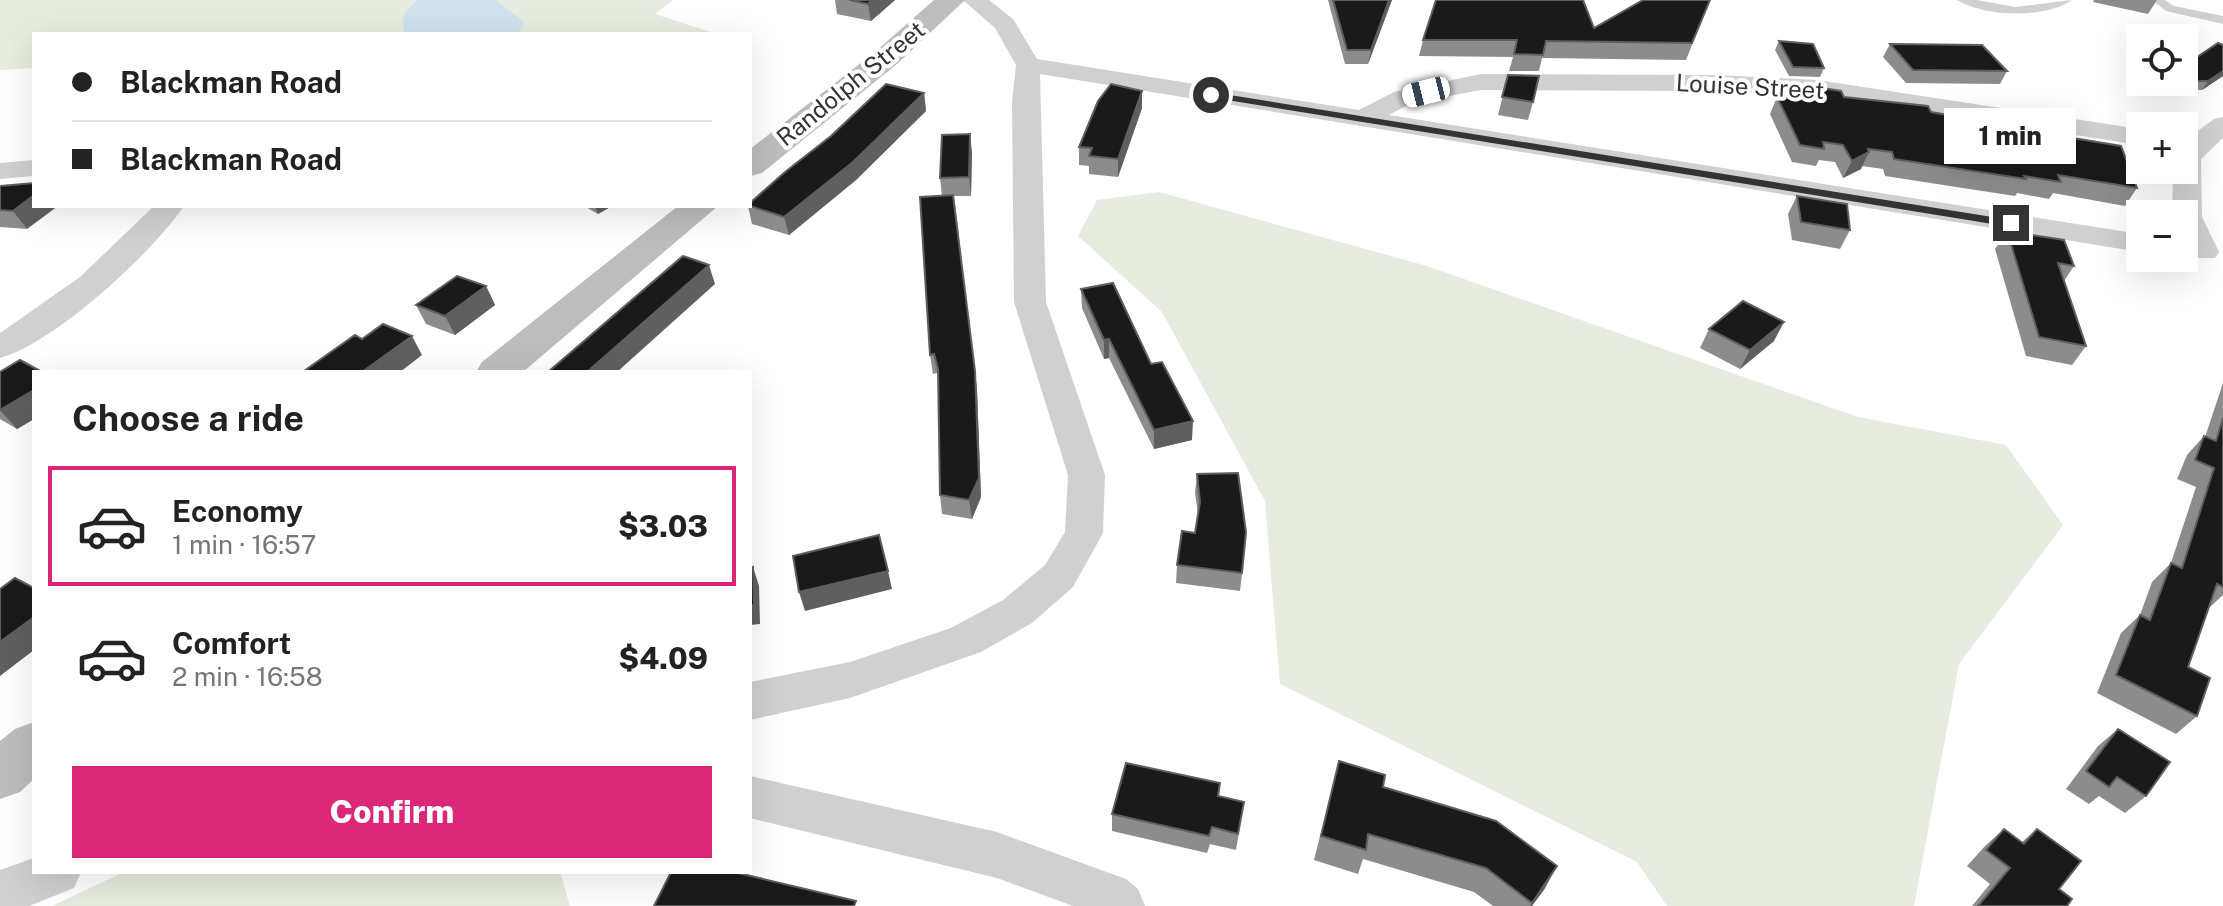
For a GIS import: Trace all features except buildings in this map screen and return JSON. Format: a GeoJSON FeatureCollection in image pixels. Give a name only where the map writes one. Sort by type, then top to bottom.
{"type":"FeatureCollection","features":[{"type":"Feature","properties":{"kind":"main road","name":"Randolph Street"},"geometry":{"type":"LineString","coordinates":[[752,164],[886,58],[951,0]]}},
{"type":"Feature","properties":{"kind":"main road"},"geometry":{"type":"LineString","coordinates":[[499,370],[698,208]]}},
{"type":"Feature","properties":{"kind":"main road"},"geometry":{"type":"LineString","coordinates":[[0,774],[32,748]]}},
{"type":"Feature","properties":{"kind":"street"},"geometry":{"type":"LineString","coordinates":[[752,701],[856,680],[934,657],[998,625],[1051,586],[1078,544],[1088,512],[1088,482],[1037,334],[1030,302],[1025,103],[1028,65],[1005,24],[975,0]]}},
{"type":"Feature","properties":{"kind":"street"},"geometry":{"type":"LineString","coordinates":[[1028,65],[2126,241]]}},
{"type":"Feature","properties":{"kind":"street","name":"Louise Street"},"geometry":{"type":"LineString","coordinates":[[1364,118],[1403,97],[1481,82],[1717,83],[1817,88],[2126,135]]}},
{"type":"Feature","properties":{"kind":"street"},"geometry":{"type":"LineString","coordinates":[[2198,140],[2223,125]]}},
{"type":"Feature","properties":{"kind":"street"},"geometry":{"type":"LineString","coordinates":[[0,171],[32,168]]}},
{"type":"Feature","properties":{"kind":"street"},"geometry":{"type":"LineString","coordinates":[[2187,184],[2187,217],[2204,252]]}},
{"type":"Feature","properties":{"kind":"street"},"geometry":{"type":"LineString","coordinates":[[0,347],[70,302],[131,250],[168,208]]}},
{"type":"Feature","properties":{"kind":"street"},"geometry":{"type":"LineString","coordinates":[[752,797],[997,855],[1109,896],[1121,906]]}},
{"type":"Feature","properties":{"kind":"street"},"geometry":{"type":"LineString","coordinates":[[0,894],[52,874]]}},
{"type":"Feature","properties":{"kind":"lane"},"geometry":{"type":"LineString","coordinates":[[1963,0],[2013,12],[2040,11],[2066,0]]}},
{"type":"Feature","properties":{"kind":"lane"},"geometry":{"type":"LineString","coordinates":[[2158,0],[2170,9],[2223,20]]}},
{"type":"Feature","properties":{"kind":"shaded area"},"geometry":{"type":"Polygon","coordinates":[[[0,0],[673,0],[655,14],[711,32],[32,32],[32,68],[0,70],[0,0]]]}},
{"type":"Feature","properties":{"kind":"shaded area"},"geometry":{"type":"Polygon","coordinates":[[[1159,192],[1427,266],[1858,417],[2006,445],[2063,525],[1959,664],[1914,906],[1667,906],[1637,862],[1280,684],[1265,501],[1162,312],[1078,236],[1097,200],[1159,192]]]}},
{"type":"Feature","properties":{"kind":"shaded area"},"geometry":{"type":"Polygon","coordinates":[[[120,874],[561,874],[570,906],[52,906],[120,874]]]}},
{"type":"Feature","properties":{"kind":"water"},"geometry":{"type":"Polygon","coordinates":[[[418,0],[496,0],[524,22],[520,32],[405,32],[404,14],[418,0]]]}},
{"type":"Feature","properties":{"kind":"route"},"geometry":{"type":"LineString","coordinates":[[1211,95],[2011,223]]}}]}
